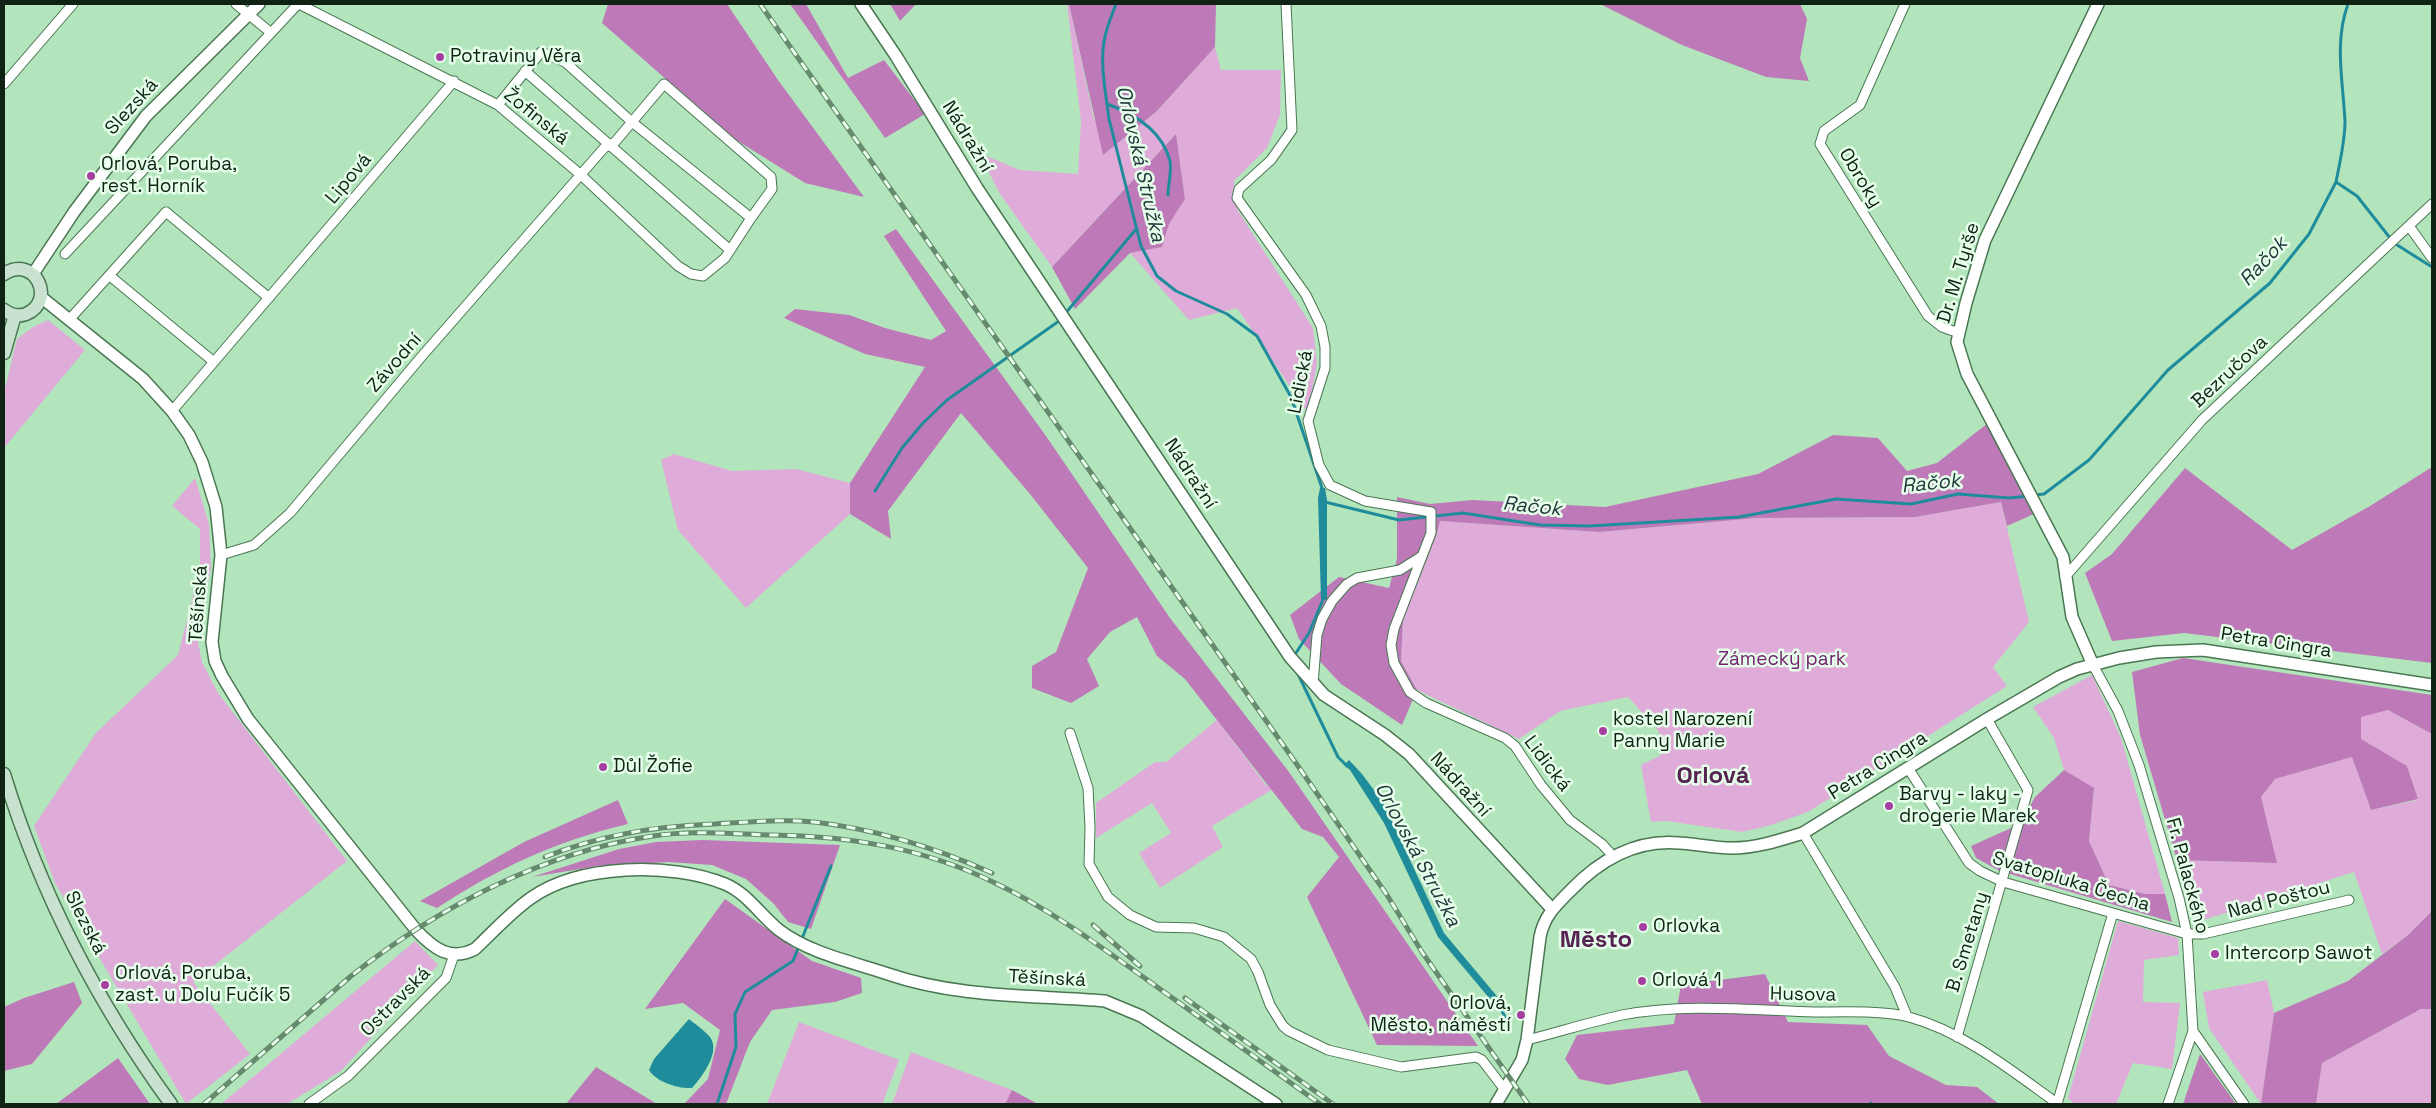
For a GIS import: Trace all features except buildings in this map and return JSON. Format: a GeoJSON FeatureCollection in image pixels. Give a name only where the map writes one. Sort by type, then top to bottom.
{"type":"FeatureCollection","features":[{"type":"Feature","properties":{"kind":"main road"},"geometry":{"type":"LineString","coordinates":[[4,272],[20,269],[33,274],[40,285],[41,297],[34,309],[28,313],[9,313],[4,353]]}},
{"type":"Feature","properties":{"kind":"main road","name":"Slezská"},"geometry":{"type":"LineString","coordinates":[[4,774],[38,872],[58,914],[117,1022],[171,1104]]}},
{"type":"Feature","properties":{"kind":"street"},"geometry":{"type":"LineString","coordinates":[[4,84],[73,4]]}},
{"type":"Feature","properties":{"kind":"street"},"geometry":{"type":"LineString","coordinates":[[236,4],[270,32]]}},
{"type":"Feature","properties":{"kind":"street","name":"Slezská"},"geometry":{"type":"LineString","coordinates":[[33,274],[74,212],[146,116],[260,4]]}},
{"type":"Feature","properties":{"kind":"street"},"geometry":{"type":"LineString","coordinates":[[64,254],[270,32],[299,4]]}},
{"type":"Feature","properties":{"kind":"street","name":"Žofinská"},"geometry":{"type":"LineString","coordinates":[[299,4],[498,105],[581,175],[678,266],[691,274],[703,276],[728,254],[772,189],[773,182],[771,177],[664,84],[632,122]]}},
{"type":"Feature","properties":{"kind":"street","name":"Nádražní"},"geometry":{"type":"LineString","coordinates":[[862,4],[986,201],[1290,657],[1324,695],[1385,734],[1409,754],[1552,909]]}},
{"type":"Feature","properties":{"kind":"street","name":"Lidická"},"geometry":{"type":"LineString","coordinates":[[1286,4],[1292,130],[1271,160],[1239,190],[1238,198],[1306,294],[1321,326],[1325,347],[1324,368],[1308,420],[1319,465],[1330,485],[1365,501],[1431,512],[1431,533],[1397,621],[1391,645],[1394,663],[1410,692],[1426,703],[1516,746],[1541,785],[1570,820],[1602,844],[1613,856]]}},
{"type":"Feature","properties":{"kind":"street","name":"Obroky"},"geometry":{"type":"LineString","coordinates":[[1905,4],[1860,106],[1824,131],[1820,144],[1928,316],[1942,327],[1959,333]]}},
{"type":"Feature","properties":{"kind":"street","name":"Dr. M. Tyrše"},"geometry":{"type":"LineString","coordinates":[[2093,665],[2072,617],[2063,557],[1962,362],[1958,350],[1959,333],[1976,268],[1992,220],[2098,4]]}},
{"type":"Feature","properties":{"kind":"street"},"geometry":{"type":"LineString","coordinates":[[498,105],[541,52],[565,62],[632,122],[751,218]]}},
{"type":"Feature","properties":{"kind":"street"},"geometry":{"type":"LineString","coordinates":[[525,71],[728,254]]}},
{"type":"Feature","properties":{"kind":"street","name":"Lipová"},"geometry":{"type":"LineString","coordinates":[[172,412],[454,81]]}},
{"type":"Feature","properties":{"kind":"street","name":"Závodní"},"geometry":{"type":"LineString","coordinates":[[221,555],[254,545],[290,513],[409,370],[604,148],[609,146],[632,122]]}},
{"type":"Feature","properties":{"kind":"street","name":"Bezručova"},"geometry":{"type":"LineString","coordinates":[[2065,577],[2202,420],[2432,204]]}},
{"type":"Feature","properties":{"kind":"street"},"geometry":{"type":"LineString","coordinates":[[69,320],[166,212],[269,298]]}},
{"type":"Feature","properties":{"kind":"street"},"geometry":{"type":"LineString","coordinates":[[2409,226],[2432,258]]}},
{"type":"Feature","properties":{"kind":"street"},"geometry":{"type":"LineString","coordinates":[[110,276],[214,362]]}},
{"type":"Feature","properties":{"kind":"street","name":"Těšínská"},"geometry":{"type":"LineString","coordinates":[[41,297],[143,379],[172,412],[188,435],[202,462],[216,507],[221,555],[212,642],[215,661],[222,676],[248,719],[416,930],[436,950],[454,955],[466,954],[475,949],[531,898],[565,881],[633,870],[663,870],[726,884],[744,897],[778,929],[794,940],[890,975],[983,994],[1105,1001],[1121,1006],[1141,1016],[1276,1104]]}},
{"type":"Feature","properties":{"kind":"street"},"geometry":{"type":"LineString","coordinates":[[1313,684],[1317,635],[1322,619],[1332,601],[1347,584],[1357,578],[1400,570],[1422,556]]}},
{"type":"Feature","properties":{"kind":"street","name":"Petra Cingra"},"geometry":{"type":"LineString","coordinates":[[1496,1104],[1522,1060],[1527,1040],[1540,937],[1544,921],[1552,909],[1583,878],[1613,856],[1626,850],[1650,844],[1677,842],[1732,848],[1777,841],[1803,833],[1986,719],[2059,677],[2093,665],[2156,652],[2203,650],[2432,686]]}},
{"type":"Feature","properties":{"kind":"street","name":"Fr. Palackého"},"geometry":{"type":"LineString","coordinates":[[2093,665],[2118,710],[2139,765],[2182,907],[2187,934],[2193,1031],[2168,1104]]}},
{"type":"Feature","properties":{"kind":"street","name":"B. Smetany"},"geometry":{"type":"LineString","coordinates":[[1957,1037],[2028,790],[1986,719]]}},
{"type":"Feature","properties":{"kind":"street"},"geometry":{"type":"LineString","coordinates":[[1070,733],[1088,788],[1089,864],[1108,898],[1144,923],[1156,927],[1194,928],[1207,931],[1224,937],[1242,949],[1251,959],[1258,972],[1270,1005],[1289,1031],[1328,1050],[1401,1068],[1476,1057],[1482,1060],[1505,1090]]}},
{"type":"Feature","properties":{"kind":"street","name":"Svatopluka Čecha"},"geometry":{"type":"LineString","coordinates":[[1908,768],[1969,863],[2003,882],[2187,934]]}},
{"type":"Feature","properties":{"kind":"street"},"geometry":{"type":"LineString","coordinates":[[1803,833],[1896,988],[1908,1016]]}},
{"type":"Feature","properties":{"kind":"street","name":"Nad Poštou"},"geometry":{"type":"LineString","coordinates":[[2187,934],[2203,934],[2348,900]]}},
{"type":"Feature","properties":{"kind":"street","name":"Husova"},"geometry":{"type":"LineString","coordinates":[[1527,1040],[1623,1015],[1707,1009],[1860,1012],[1908,1016],[1957,1037],[2000,1063],[2058,1104],[2113,913]]}},
{"type":"Feature","properties":{"kind":"street","name":"Ostravská"},"geometry":{"type":"LineString","coordinates":[[309,1104],[348,1076],[446,978],[454,955]]}},
{"type":"Feature","properties":{"kind":"street"},"geometry":{"type":"LineString","coordinates":[[2193,1031],[2244,1104]]}},
{"type":"Feature","properties":{"kind":"green space"},"geometry":{"type":"Polygon","coordinates":[[[1067,4],[1069,4],[1094,120],[1157,111],[1215,47],[1221,70],[1281,70],[1280,115],[1267,148],[1234,181],[1237,209],[1313,328],[1317,364],[1308,413],[1237,308],[1189,320],[1130,253],[1162,247],[1169,224],[1185,199],[1176,134],[1052,267],[1000,194],[979,153],[1020,170],[1078,174],[1081,121],[1067,4]]]}},
{"type":"Feature","properties":{"kind":"green space"},"geometry":{"type":"Polygon","coordinates":[[[48,320],[85,350],[4,448],[4,393],[17,339],[33,327],[48,320]]]}},
{"type":"Feature","properties":{"kind":"green space"},"geometry":{"type":"Polygon","coordinates":[[[674,454],[732,471],[796,469],[850,483],[850,514],[746,608],[678,530],[661,460],[674,454]]]}},
{"type":"Feature","properties":{"kind":"green space"},"geometry":{"type":"Polygon","coordinates":[[[195,478],[209,524],[211,568],[197,637],[202,662],[218,693],[347,861],[193,982],[250,1054],[186,1104],[55,883],[34,826],[96,733],[178,655],[200,569],[200,529],[172,506],[195,478]]]}},
{"type":"Feature","properties":{"kind":"green space","name":"Zámecký park"},"geometry":{"type":"Polygon","coordinates":[[[2001,502],[2029,622],[1993,667],[2007,686],[1808,812],[1768,826],[1742,832],[1666,821],[1651,822],[1641,765],[1661,755],[1663,741],[1657,729],[1628,697],[1560,711],[1519,739],[1417,690],[1401,661],[1403,619],[1437,534],[1440,521],[1599,532],[1757,518],[1915,517],[2001,502]]]}},
{"type":"Feature","properties":{"kind":"green space"},"geometry":{"type":"Polygon","coordinates":[[[2092,675],[2121,738],[2165,894],[2145,894],[2109,885],[2089,841],[2094,789],[2064,770],[2054,738],[2033,707],[2092,675]]]}},
{"type":"Feature","properties":{"kind":"green space"},"geometry":{"type":"Polygon","coordinates":[[[2388,710],[2432,734],[2432,911],[2408,935],[2382,954],[2354,872],[2197,922],[2177,860],[2276,863],[2261,797],[2275,779],[2352,757],[2371,810],[2418,800],[2407,766],[2360,739],[2361,716],[2388,710]]]}},
{"type":"Feature","properties":{"kind":"green space"},"geometry":{"type":"Polygon","coordinates":[[[1217,720],[1266,785],[1273,789],[1212,826],[1223,847],[1160,888],[1139,853],[1171,833],[1152,803],[1096,838],[1096,803],[1155,762],[1166,762],[1217,720]]]}},
{"type":"Feature","properties":{"kind":"green space"},"geometry":{"type":"Polygon","coordinates":[[[2118,921],[2178,938],[2179,955],[2144,960],[2143,1002],[2180,1003],[2172,1069],[2133,1063],[2116,1104],[2074,1104],[2068,1098],[2118,921]]]}},
{"type":"Feature","properties":{"kind":"green space"},"geometry":{"type":"Polygon","coordinates":[[[415,941],[438,965],[341,1071],[287,1104],[221,1104],[415,941]]]}},
{"type":"Feature","properties":{"kind":"green space"},"geometry":{"type":"Polygon","coordinates":[[[2267,980],[2274,1013],[2261,1104],[2209,1028],[2203,992],[2267,980]]]}},
{"type":"Feature","properties":{"kind":"green space"},"geometry":{"type":"Polygon","coordinates":[[[2421,1009],[2432,1009],[2432,1104],[2316,1104],[2322,1063],[2421,1009]]]}},
{"type":"Feature","properties":{"kind":"green space"},"geometry":{"type":"Polygon","coordinates":[[[799,1022],[899,1060],[882,1104],[767,1104],[799,1022]]]}},
{"type":"Feature","properties":{"kind":"green space"},"geometry":{"type":"Polygon","coordinates":[[[911,1052],[1012,1090],[1005,1104],[892,1104],[911,1052]]]}},
{"type":"Feature","properties":{"kind":"shaded area"},"geometry":{"type":"Polygon","coordinates":[[[608,4],[727,4],[778,80],[864,197],[805,183],[733,138],[602,23],[608,4]]]}},
{"type":"Feature","properties":{"kind":"shaded area"},"geometry":{"type":"Polygon","coordinates":[[[790,4],[806,4],[848,78],[884,60],[925,114],[885,138],[790,4]]]}},
{"type":"Feature","properties":{"kind":"shaded area"},"geometry":{"type":"Polygon","coordinates":[[[890,4],[916,4],[900,21],[890,4]]]}},
{"type":"Feature","properties":{"kind":"shaded area"},"geometry":{"type":"Polygon","coordinates":[[[1069,4],[1216,5],[1215,47],[1157,111],[1103,155],[1069,4]]]}},
{"type":"Feature","properties":{"kind":"shaded area"},"geometry":{"type":"Polygon","coordinates":[[[1600,4],[1800,4],[1807,19],[1800,58],[1809,81],[1766,77],[1682,45],[1600,4]]]}},
{"type":"Feature","properties":{"kind":"shaded area"},"geometry":{"type":"Polygon","coordinates":[[[1176,134],[1185,199],[1169,224],[1162,247],[1130,253],[1075,309],[1052,267],[1176,134]]]}},
{"type":"Feature","properties":{"kind":"shaded area"},"geometry":{"type":"Polygon","coordinates":[[[896,229],[1046,436],[1170,618],[1289,772],[1478,1046],[1377,1045],[1307,897],[1339,857],[1323,837],[1302,829],[1185,679],[1157,656],[1137,617],[1110,632],[1087,659],[1099,686],[1071,703],[1032,688],[1032,666],[1056,652],[1088,568],[1030,494],[961,413],[888,511],[891,539],[850,514],[850,483],[925,367],[865,354],[784,318],[795,309],[849,315],[885,328],[931,340],[946,331],[884,236],[896,229]]]}},
{"type":"Feature","properties":{"kind":"shaded area"},"geometry":{"type":"Polygon","coordinates":[[[1988,423],[2034,514],[2007,526],[2001,502],[1915,517],[1757,518],[1599,532],[1440,521],[1437,534],[1403,619],[1401,661],[1417,690],[1402,725],[1341,684],[1299,639],[1290,615],[1339,577],[1389,588],[1397,559],[1397,497],[1430,504],[1473,500],[1605,507],[1758,474],[1833,435],[1878,438],[1907,471],[1937,463],[1988,423]]]}},
{"type":"Feature","properties":{"kind":"shaded area"},"geometry":{"type":"Polygon","coordinates":[[[2432,467],[2432,663],[2184,633],[2112,641],[2085,573],[2112,554],[2185,468],[2292,550],[2370,506],[2432,467]]]}},
{"type":"Feature","properties":{"kind":"shaded area"},"geometry":{"type":"Polygon","coordinates":[[[2183,658],[2432,695],[2432,734],[2388,710],[2361,717],[2361,739],[2407,766],[2418,799],[2371,810],[2352,757],[2275,779],[2261,797],[2277,863],[2177,860],[2140,735],[2132,672],[2183,658]]]}},
{"type":"Feature","properties":{"kind":"shaded area"},"geometry":{"type":"Polygon","coordinates":[[[2064,770],[2094,788],[2089,841],[2109,885],[2145,894],[2165,894],[2172,922],[2000,871],[1976,858],[1971,846],[2020,824],[2035,797],[2064,770]]]}},
{"type":"Feature","properties":{"kind":"shaded area"},"geometry":{"type":"Polygon","coordinates":[[[618,800],[628,824],[576,839],[528,857],[483,880],[437,908],[420,901],[524,842],[618,800]]]}},
{"type":"Feature","properties":{"kind":"shaded area"},"geometry":{"type":"Polygon","coordinates":[[[703,840],[840,845],[811,929],[788,922],[774,904],[746,879],[712,865],[669,862],[598,866],[532,877],[619,849],[656,842],[703,840]]]}},
{"type":"Feature","properties":{"kind":"shaded area"},"geometry":{"type":"Polygon","coordinates":[[[725,899],[812,961],[861,978],[862,993],[835,1002],[772,1010],[750,1042],[726,1104],[684,1104],[708,1079],[720,1030],[683,1003],[645,1009],[725,899]]]}},
{"type":"Feature","properties":{"kind":"shaded area"},"geometry":{"type":"Polygon","coordinates":[[[2432,911],[2432,1009],[2421,1009],[2322,1063],[2316,1104],[2261,1104],[2274,1013],[2348,981],[2408,935],[2432,911]]]}},
{"type":"Feature","properties":{"kind":"shaded area"},"geometry":{"type":"Polygon","coordinates":[[[1765,974],[1788,1022],[1867,1025],[1889,1056],[1946,1085],[1977,1087],[1999,1104],[1702,1104],[1687,1070],[1608,1085],[1579,1079],[1565,1059],[1577,1035],[1674,1024],[1681,985],[1765,974]]]}},
{"type":"Feature","properties":{"kind":"shaded area"},"geometry":{"type":"Polygon","coordinates":[[[74,982],[82,1003],[32,1064],[4,1071],[4,1007],[24,998],[74,982]]]}},
{"type":"Feature","properties":{"kind":"shaded area"},"geometry":{"type":"Polygon","coordinates":[[[2200,1054],[2236,1104],[2183,1104],[2200,1054]]]}},
{"type":"Feature","properties":{"kind":"shaded area"},"geometry":{"type":"Polygon","coordinates":[[[118,1058],[150,1104],[56,1104],[118,1058]]]}},
{"type":"Feature","properties":{"kind":"shaded area"},"geometry":{"type":"Polygon","coordinates":[[[596,1067],[657,1104],[566,1104],[596,1067]]]}},
{"type":"Feature","properties":{"kind":"shaded area"},"geometry":{"type":"Polygon","coordinates":[[[1012,1090],[1038,1104],[1005,1104],[1012,1090]]]}},
{"type":"Feature","properties":{"kind":"water"},"geometry":{"type":"Polygon","coordinates":[[[1320,488],[1325,488],[1327,500],[1327,599],[1324,600],[1321,599],[1318,498],[1320,488]]]}},
{"type":"Feature","properties":{"kind":"water"},"geometry":{"type":"Polygon","coordinates":[[[1349,760],[1383,802],[1444,933],[1501,1001],[1495,1005],[1438,937],[1384,823],[1350,770],[1344,765],[1349,760]]]}},
{"type":"Feature","properties":{"kind":"water"},"geometry":{"type":"Polygon","coordinates":[[[689,1019],[710,1037],[713,1043],[712,1057],[709,1064],[701,1078],[692,1088],[668,1084],[657,1078],[649,1070],[654,1059],[689,1019]]]}},
{"type":"Feature","properties":{"kind":"waterway","name":"Orlovská Stružka"},"geometry":{"type":"LineString","coordinates":[[1116,4],[1103,46],[1104,78],[1109,119],[1141,246],[1157,276],[1176,291],[1227,314],[1257,336],[1291,397],[1323,491]]}},
{"type":"Feature","properties":{"kind":"waterway"},"geometry":{"type":"LineString","coordinates":[[2336,182],[2345,129],[2340,47],[2341,33],[2348,4]]}},
{"type":"Feature","properties":{"kind":"waterway"},"geometry":{"type":"LineString","coordinates":[[1107,104],[1137,118],[1161,140],[1170,161],[1168,195]]}},
{"type":"Feature","properties":{"kind":"waterway","name":"Račok"},"geometry":{"type":"LineString","coordinates":[[2035,495],[2044,494],[2089,460],[2168,370],[2270,283],[2309,234],[2336,182],[2357,196],[2394,243],[2432,267]]}},
{"type":"Feature","properties":{"kind":"waterway"},"geometry":{"type":"LineString","coordinates":[[875,491],[902,448],[923,423],[947,400],[1059,321],[1137,228]]}},
{"type":"Feature","properties":{"kind":"waterway","name":"Račok"},"geometry":{"type":"LineString","coordinates":[[1325,502],[1399,520],[1463,513],[1540,525],[1590,526],[1739,517],[1836,499],[1911,504],[1958,494],[2009,498],[2029,496]]}},
{"type":"Feature","properties":{"kind":"waterway","name":"Orlovská Stružka"},"geometry":{"type":"LineString","coordinates":[[1294,656],[1309,633],[1324,597]]}},
{"type":"Feature","properties":{"kind":"waterway","name":"Orlovská Stružka"},"geometry":{"type":"LineString","coordinates":[[1296,670],[1338,757],[1347,766]]}},
{"type":"Feature","properties":{"kind":"waterway"},"geometry":{"type":"LineString","coordinates":[[717,1104],[736,1047],[735,1014],[745,992],[793,961],[831,866]]}},
{"type":"Feature","properties":{"kind":"waterway","name":"Orlovská Stružka"},"geometry":{"type":"LineString","coordinates":[[1497,1001],[1510,1027]]}},
{"type":"Feature","properties":{"kind":"railway"},"geometry":{"type":"LineString","coordinates":[[760,4],[1298,766],[1387,895],[1422,952],[1528,1104]]}},
{"type":"Feature","properties":{"kind":"railway"},"geometry":{"type":"LineString","coordinates":[[545,857],[607,837],[649,830],[693,825],[802,821],[860,829],[905,841],[949,855],[992,873]]}},
{"type":"Feature","properties":{"kind":"railway"},"geometry":{"type":"LineString","coordinates":[[204,1104],[351,976],[384,951],[455,906],[493,886],[532,869],[572,855],[612,844],[653,836],[698,833],[801,836],[858,841],[913,852],[967,870],[1035,904],[1075,929],[1320,1104]]}},
{"type":"Feature","properties":{"kind":"railway"},"geometry":{"type":"LineString","coordinates":[[1093,925],[1140,966]]}},
{"type":"Feature","properties":{"kind":"railway"},"geometry":{"type":"LineString","coordinates":[[1185,998],[1333,1104]]}},
{"type":"Feature","properties":{"kind":"place","name":"Potraviny Věra"},"geometry":{"type":"Point","coordinates":[440,57]}},
{"type":"Feature","properties":{"kind":"place","name":"Orlová, Poruba, rest. Horník"},"geometry":{"type":"Point","coordinates":[91,176]}},
{"type":"Feature","properties":{"kind":"place","name":"kostel Narození Panny Marie"},"geometry":{"type":"Point","coordinates":[1603,731]}},
{"type":"Feature","properties":{"kind":"place","name":"Důl Žofie"},"geometry":{"type":"Point","coordinates":[603,767]}},
{"type":"Feature","properties":{"kind":"place","name":"Barvy - laky - drogerie Marek"},"geometry":{"type":"Point","coordinates":[1889,806]}},
{"type":"Feature","properties":{"kind":"place","name":"Orlovka"},"geometry":{"type":"Point","coordinates":[1643,927]}},
{"type":"Feature","properties":{"kind":"place","name":"Intercorp Sawot"},"geometry":{"type":"Point","coordinates":[2215,954]}},
{"type":"Feature","properties":{"kind":"place","name":"Orlová 1"},"geometry":{"type":"Point","coordinates":[1642,981]}},
{"type":"Feature","properties":{"kind":"place","name":"Orlová, Poruba, zast. u Dolu Fučík 5"},"geometry":{"type":"Point","coordinates":[105,985]}},
{"type":"Feature","properties":{"kind":"place","name":"Orlová, Město, náměstí"},"geometry":{"type":"Point","coordinates":[1521,1015]}},
{"type":"Feature","properties":{"kind":"district","name":"Orlová"},"geometry":{"type":"Point","coordinates":[1713,776]}},
{"type":"Feature","properties":{"kind":"district","name":"Město"},"geometry":{"type":"Point","coordinates":[1596,940]}}]}
